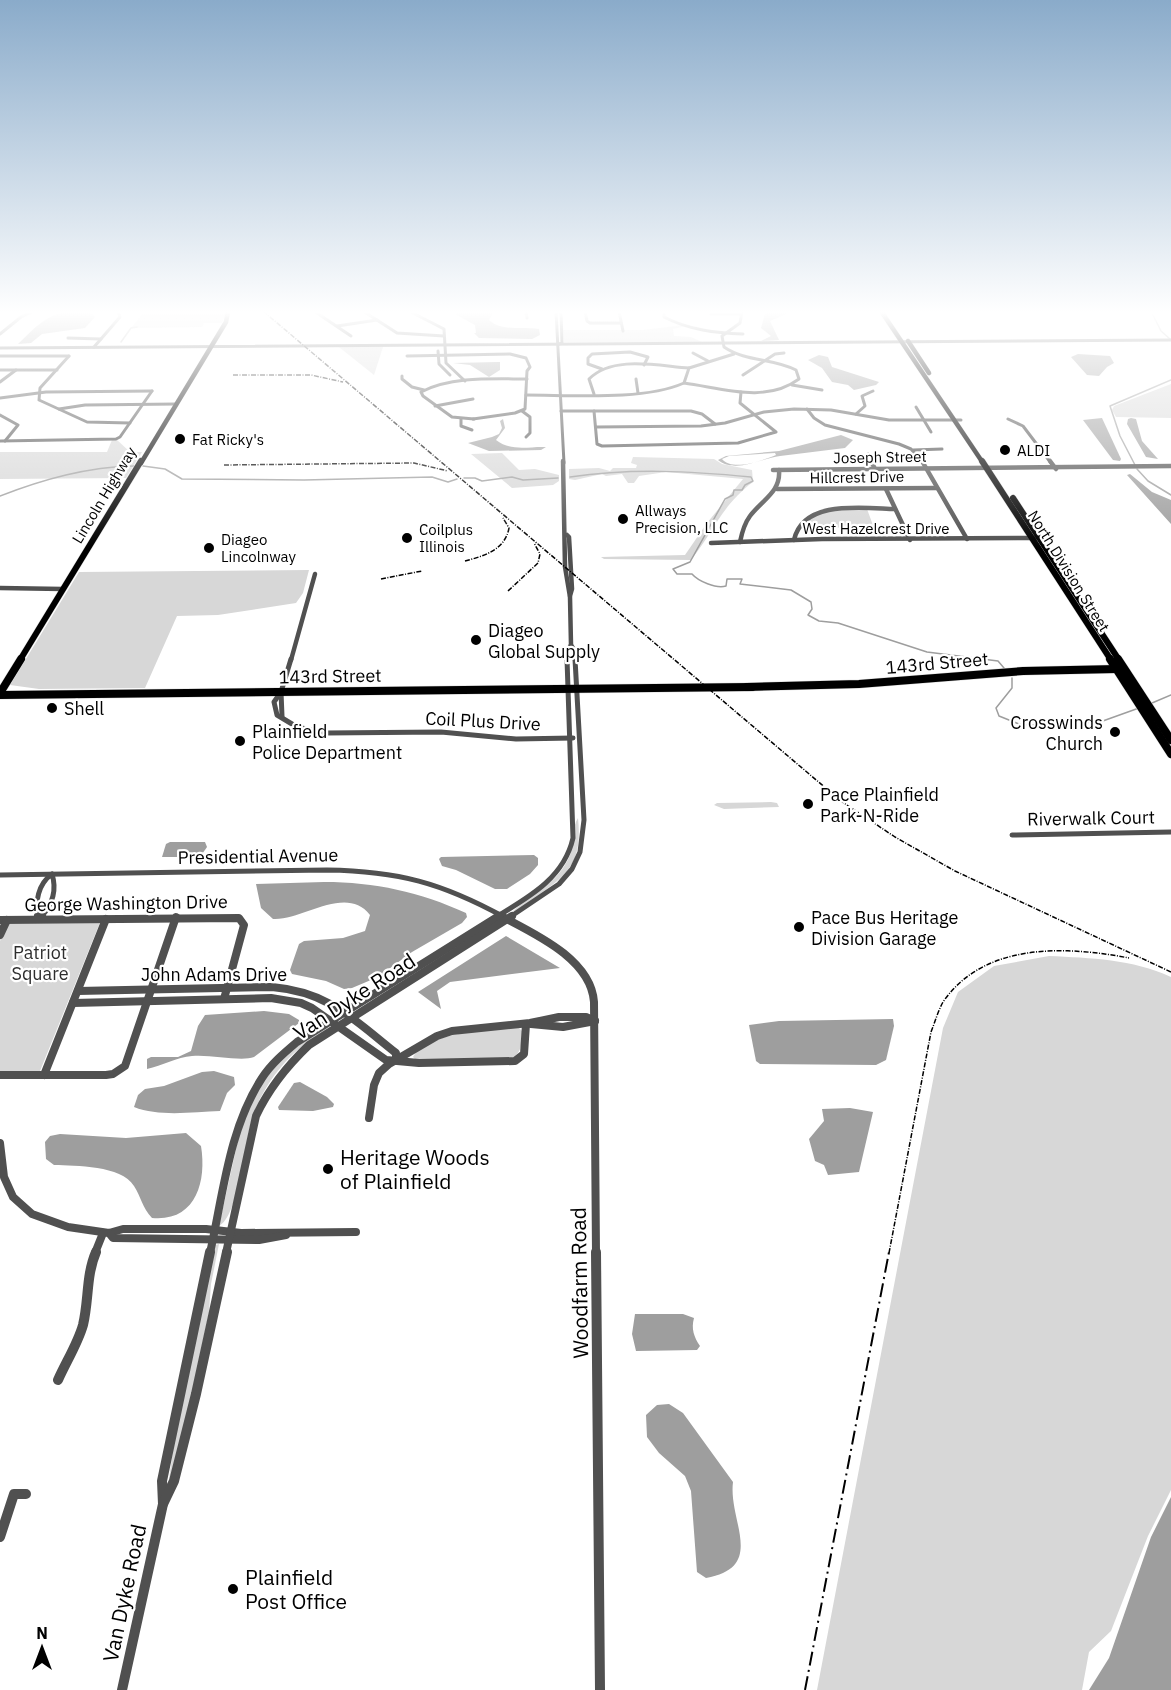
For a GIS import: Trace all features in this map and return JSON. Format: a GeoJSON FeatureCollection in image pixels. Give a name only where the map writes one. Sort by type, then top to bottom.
{"type":"FeatureCollection","features":[{"type":"Feature","properties":{"kind":"main road","name":"Lincoln Highway"},"geometry":{"type":"LineString","coordinates":[[0,694],[185,390]]}},
{"type":"Feature","properties":{"kind":"main road"},"geometry":{"type":"LineString","coordinates":[[936,390],[946,402]]}},
{"type":"Feature","properties":{"kind":"main road"},"geometry":{"type":"LineString","coordinates":[[939,390],[946,402]]}},
{"type":"Feature","properties":{"kind":"main road","name":"North Division Street"},"geometry":{"type":"LineString","coordinates":[[946,402],[993,468],[1115,669],[1141,701]]}},
{"type":"Feature","properties":{"kind":"main road","name":"North Division Street"},"geometry":{"type":"LineString","coordinates":[[1037,538],[1124,669],[1141,701],[1168,741],[1171,754]]}},
{"type":"Feature","properties":{"kind":"main road","name":"143rd Street"},"geometry":{"type":"LineString","coordinates":[[0,694],[752,687],[859,684],[1014,671],[1124,669]]}},
{"type":"Feature","properties":{"kind":"street"},"geometry":{"type":"LineString","coordinates":[[424,390],[422,394],[449,416],[473,419],[522,411],[526,408],[526,390]]}},
{"type":"Feature","properties":{"kind":"street","name":"Van Dyke Road"},"geometry":{"type":"LineString","coordinates":[[163,1504],[162,1481],[213,1234],[238,1127],[252,1092],[279,1057],[297,1042],[335,1023],[351,1019],[507,920],[557,887],[579,858],[584,839],[584,820],[577,688],[574,651],[571,645],[570,597],[565,567],[565,537],[567,535],[561,390]]}},
{"type":"Feature","properties":{"kind":"street"},"geometry":{"type":"LineString","coordinates":[[526,394],[639,393],[669,390]]}},
{"type":"Feature","properties":{"kind":"street"},"geometry":{"type":"LineString","coordinates":[[727,390],[741,392],[777,390]]}},
{"type":"Feature","properties":{"kind":"street"},"geometry":{"type":"LineString","coordinates":[[0,398],[39,392],[152,391],[120,437],[116,439],[3,441]]}},
{"type":"Feature","properties":{"kind":"street"},"geometry":{"type":"LineString","coordinates":[[856,414],[865,406],[862,396],[873,391]]}},
{"type":"Feature","properties":{"kind":"street"},"geometry":{"type":"LineString","coordinates":[[39,392],[39,400],[87,422],[130,423]]}},
{"type":"Feature","properties":{"kind":"street"},"geometry":{"type":"LineString","coordinates":[[594,411],[597,444],[602,446],[728,443],[757,439],[776,432],[740,403],[741,392]]}},
{"type":"Feature","properties":{"kind":"street"},"geometry":{"type":"LineString","coordinates":[[435,406],[473,399]]}},
{"type":"Feature","properties":{"kind":"street"},"geometry":{"type":"LineString","coordinates":[[58,410],[85,405],[176,404]]}},
{"type":"Feature","properties":{"kind":"street"},"geometry":{"type":"LineString","coordinates":[[916,408],[931,432]]}},
{"type":"Feature","properties":{"kind":"street"},"geometry":{"type":"LineString","coordinates":[[807,409],[813,420],[826,426],[884,438],[914,450],[942,449]]}},
{"type":"Feature","properties":{"kind":"street"},"geometry":{"type":"LineString","coordinates":[[596,427],[715,424],[755,415],[807,409],[879,419],[958,420]]}},
{"type":"Feature","properties":{"kind":"street"},"geometry":{"type":"LineString","coordinates":[[522,411],[530,417],[530,432],[526,437]]}},
{"type":"Feature","properties":{"kind":"street"},"geometry":{"type":"LineString","coordinates":[[561,411],[691,411],[702,414],[715,424]]}},
{"type":"Feature","properties":{"kind":"street"},"geometry":{"type":"LineString","coordinates":[[0,416],[18,425],[3,441]]}},
{"type":"Feature","properties":{"kind":"street"},"geometry":{"type":"LineString","coordinates":[[461,419],[461,426],[472,430]]}},
{"type":"Feature","properties":{"kind":"street"},"geometry":{"type":"LineString","coordinates":[[1008,419],[1023,426],[1055,468]]}},
{"type":"Feature","properties":{"kind":"street"},"geometry":{"type":"LineString","coordinates":[[914,450],[967,539]]}},
{"type":"Feature","properties":{"kind":"street"},"geometry":{"type":"LineString","coordinates":[[868,454],[875,469]]}},
{"type":"Feature","properties":{"kind":"street","name":"Joseph Street"},"geometry":{"type":"LineString","coordinates":[[777,489],[781,482],[776,470],[1171,467]]}},
{"type":"Feature","properties":{"kind":"street","name":"Hillcrest Drive"},"geometry":{"type":"LineString","coordinates":[[777,489],[938,488]]}},
{"type":"Feature","properties":{"kind":"street"},"geometry":{"type":"LineString","coordinates":[[740,542],[742,526],[749,514],[777,489]]}},
{"type":"Feature","properties":{"kind":"street"},"geometry":{"type":"LineString","coordinates":[[886,489],[910,540]]}},
{"type":"Feature","properties":{"kind":"street"},"geometry":{"type":"LineString","coordinates":[[794,540],[798,524],[819,513],[838,510],[895,509]]}},
{"type":"Feature","properties":{"kind":"street","name":"West Hazelcrest Drive"},"geometry":{"type":"LineString","coordinates":[[711,543],[1037,538]]}},
{"type":"Feature","properties":{"kind":"street","name":"Coil Plus Drive"},"geometry":{"type":"LineString","coordinates":[[315,574],[281,692],[276,698],[274,708],[277,715],[297,727],[326,733],[458,733],[516,739],[579,738]]}},
{"type":"Feature","properties":{"kind":"street"},"geometry":{"type":"LineString","coordinates":[[0,588],[63,588]]}},
{"type":"Feature","properties":{"kind":"street","name":"Van Dyke Road"},"geometry":{"type":"LineString","coordinates":[[122,1690],[163,1504],[174,1482],[196,1394],[229,1235],[256,1116],[262,1100],[275,1080],[294,1059],[344,1013],[546,884],[559,870],[569,852],[573,838],[567,651],[571,645]]}},
{"type":"Feature","properties":{"kind":"street","name":"Riverwalk Court"},"geometry":{"type":"LineString","coordinates":[[1012,834],[1171,832]]}},
{"type":"Feature","properties":{"kind":"street","name":"Presidential Avenue"},"geometry":{"type":"LineString","coordinates":[[0,875],[240,870],[361,871],[408,877],[434,884],[480,904],[507,920]]}},
{"type":"Feature","properties":{"kind":"street"},"geometry":{"type":"LineString","coordinates":[[52,874],[55,880],[52,904],[48,913],[39,919],[36,912],[41,890],[44,881],[52,874]]}},
{"type":"Feature","properties":{"kind":"street","name":"George Washington Drive"},"geometry":{"type":"LineString","coordinates":[[4,920],[228,916],[242,920],[243,925],[224,999]]}},
{"type":"Feature","properties":{"kind":"street"},"geometry":{"type":"LineString","coordinates":[[0,1075],[106,1075],[119,1071],[129,1060],[176,917]]}},
{"type":"Feature","properties":{"kind":"street"},"geometry":{"type":"LineString","coordinates":[[44,1075],[106,919]]}},
{"type":"Feature","properties":{"kind":"street"},"geometry":{"type":"LineString","coordinates":[[0,935],[4,920]]}},
{"type":"Feature","properties":{"kind":"street","name":"Woodfarm Road"},"geometry":{"type":"LineString","coordinates":[[507,920],[574,962],[593,987],[600,1690]]}},
{"type":"Feature","properties":{"kind":"street","name":"John Adams Drive"},"geometry":{"type":"LineString","coordinates":[[78,991],[227,987],[297,989],[316,995],[344,1013],[396,1053],[396,1060]]}},
{"type":"Feature","properties":{"kind":"street","name":"John Adams Drive"},"geometry":{"type":"LineString","coordinates":[[73,1003],[224,999],[287,1000],[312,1008],[386,1060],[419,1063],[515,1061],[524,1054],[528,1023]]}},
{"type":"Feature","properties":{"kind":"street"},"geometry":{"type":"LineString","coordinates":[[369,1118],[375,1080],[383,1069],[431,1039],[447,1033],[528,1023],[539,1026],[583,1025],[595,1021]]}},
{"type":"Feature","properties":{"kind":"street"},"geometry":{"type":"LineString","coordinates":[[0,1143],[6,1183],[13,1197],[23,1208],[45,1221],[106,1233],[114,1238],[213,1234],[276,1238],[289,1233],[356,1232]]}},
{"type":"Feature","properties":{"kind":"street"},"geometry":{"type":"LineString","coordinates":[[58,1380],[82,1328],[87,1305],[90,1266],[106,1233]]}},
{"type":"Feature","properties":{"kind":"street"},"geometry":{"type":"LineString","coordinates":[[0,1538],[14,1494],[26,1494]]}},
{"type":"Feature","properties":{"kind":"green space"},"geometry":{"type":"Polygon","coordinates":[[[1156,390],[1171,390],[1171,418],[1116,417],[1112,410],[1114,406],[1156,390]]]}},
{"type":"Feature","properties":{"kind":"green space"},"geometry":{"type":"Polygon","coordinates":[[[116,439],[130,452],[142,452],[126,478],[0,479],[0,452],[107,452],[112,440],[116,439]]]}},
{"type":"Feature","properties":{"kind":"green space"},"geometry":{"type":"Polygon","coordinates":[[[502,453],[519,470],[535,469],[559,475],[559,481],[553,485],[512,488],[471,454],[502,453]]]}},
{"type":"Feature","properties":{"kind":"green space"},"geometry":{"type":"Polygon","coordinates":[[[633,457],[714,459],[722,464],[752,470],[753,482],[733,500],[691,560],[604,559],[601,557],[685,555],[707,523],[743,479],[666,472],[639,476],[634,483],[628,483],[622,474],[606,476],[602,474],[575,480],[569,479],[569,469],[599,468],[610,471],[613,468],[636,468],[637,465],[631,463],[633,457]]]}},
{"type":"Feature","properties":{"kind":"green space"},"geometry":{"type":"Polygon","coordinates":[[[867,509],[874,528],[797,527],[810,515],[819,512],[867,509]]]}},
{"type":"Feature","properties":{"kind":"green space"},"geometry":{"type":"Polygon","coordinates":[[[309,570],[303,593],[296,603],[218,615],[177,616],[145,688],[39,689],[10,685],[79,572],[309,570]]]}},
{"type":"Feature","properties":{"kind":"green space"},"geometry":{"type":"Polygon","coordinates":[[[717,803],[777,803],[779,807],[724,809],[714,805],[717,803]]]}},
{"type":"Feature","properties":{"kind":"green space"},"geometry":{"type":"Polygon","coordinates":[[[578,818],[576,854],[567,871],[551,886],[512,912],[552,881],[565,865],[570,855],[574,826],[578,818]]]}},
{"type":"Feature","properties":{"kind":"green space","name":"Patriot Square"},"geometry":{"type":"Polygon","coordinates":[[[101,920],[40,1071],[0,1072],[0,941],[10,921],[101,920]]]}},
{"type":"Feature","properties":{"kind":"green space"},"geometry":{"type":"Polygon","coordinates":[[[1049,956],[1126,963],[1171,977],[1171,1490],[1148,1536],[1111,1631],[1089,1652],[1082,1690],[817,1690],[943,1028],[958,992],[994,966],[1049,956]]]}},
{"type":"Feature","properties":{"kind":"green space"},"geometry":{"type":"Polygon","coordinates":[[[331,1025],[296,1051],[265,1089],[251,1122],[236,1195],[226,1220],[219,1226],[242,1122],[259,1085],[286,1055],[323,1027],[331,1025]]]}},
{"type":"Feature","properties":{"kind":"green space"},"geometry":{"type":"Polygon","coordinates":[[[518,1027],[522,1031],[520,1048],[514,1057],[509,1059],[415,1059],[413,1057],[431,1042],[445,1037],[518,1027]]]}},
{"type":"Feature","properties":{"kind":"green space"},"geometry":{"type":"Polygon","coordinates":[[[219,1244],[211,1284],[209,1312],[191,1397],[168,1486],[180,1401],[215,1245],[219,1244]]]}},
{"type":"Feature","properties":{"kind":"shaded area"},"geometry":{"type":"Polygon","coordinates":[[[1102,418],[1120,461],[1113,460],[1083,420],[1102,418]]]}},
{"type":"Feature","properties":{"kind":"shaded area"},"geometry":{"type":"Polygon","coordinates":[[[503,419],[505,428],[496,440],[502,444],[514,447],[546,447],[541,450],[489,451],[468,443],[499,434],[502,428],[500,421],[503,419]]]}},
{"type":"Feature","properties":{"kind":"shaded area"},"geometry":{"type":"Polygon","coordinates":[[[1128,419],[1136,419],[1142,441],[1158,459],[1146,457],[1127,424],[1128,419]]]}},
{"type":"Feature","properties":{"kind":"shaded area"},"geometry":{"type":"Polygon","coordinates":[[[841,435],[853,440],[845,448],[773,457],[757,462],[776,455],[775,453],[729,456],[722,459],[733,465],[756,462],[749,464],[733,466],[718,460],[726,456],[779,451],[841,435]]]}},
{"type":"Feature","properties":{"kind":"shaded area"},"geometry":{"type":"Polygon","coordinates":[[[1130,474],[1152,492],[1171,500],[1171,524],[1127,475],[1130,474]]]}},
{"type":"Feature","properties":{"kind":"shaded area"},"geometry":{"type":"Polygon","coordinates":[[[205,842],[207,847],[200,857],[162,857],[166,844],[205,842]]]}},
{"type":"Feature","properties":{"kind":"shaded area"},"geometry":{"type":"Polygon","coordinates":[[[534,855],[538,858],[538,865],[530,874],[507,889],[495,889],[456,870],[442,866],[439,859],[441,857],[534,855]]]}},
{"type":"Feature","properties":{"kind":"shaded area"},"geometry":{"type":"Polygon","coordinates":[[[324,882],[379,886],[414,894],[466,913],[467,917],[462,923],[412,952],[378,977],[344,989],[326,981],[292,974],[290,970],[299,944],[304,941],[343,938],[365,931],[370,915],[360,906],[336,903],[297,915],[273,919],[261,908],[256,884],[324,882]]]}},
{"type":"Feature","properties":{"kind":"shaded area"},"geometry":{"type":"Polygon","coordinates":[[[506,936],[560,968],[450,982],[437,991],[441,1009],[418,992],[506,936]]]}},
{"type":"Feature","properties":{"kind":"shaded area"},"geometry":{"type":"Polygon","coordinates":[[[264,1011],[289,1014],[299,1020],[299,1023],[254,1057],[241,1059],[192,1056],[147,1069],[147,1059],[151,1057],[178,1057],[191,1051],[198,1026],[205,1015],[264,1011]]]}},
{"type":"Feature","properties":{"kind":"shaded area"},"geometry":{"type":"Polygon","coordinates":[[[893,1019],[894,1026],[886,1060],[876,1065],[760,1064],[756,1061],[749,1025],[779,1021],[893,1019]]]}},
{"type":"Feature","properties":{"kind":"shaded area"},"geometry":{"type":"Polygon","coordinates":[[[214,1071],[234,1077],[235,1085],[227,1093],[220,1111],[165,1113],[134,1107],[138,1095],[145,1089],[164,1086],[202,1072],[214,1071]]]}},
{"type":"Feature","properties":{"kind":"shaded area"},"geometry":{"type":"Polygon","coordinates":[[[300,1082],[327,1097],[334,1104],[333,1107],[313,1111],[279,1110],[278,1107],[294,1083],[300,1082]]]}},
{"type":"Feature","properties":{"kind":"shaded area"},"geometry":{"type":"Polygon","coordinates":[[[850,1108],[873,1112],[859,1172],[828,1175],[824,1165],[815,1161],[809,1139],[824,1121],[822,1109],[850,1108]]]}},
{"type":"Feature","properties":{"kind":"shaded area"},"geometry":{"type":"Polygon","coordinates":[[[186,1133],[201,1146],[202,1173],[195,1197],[188,1207],[179,1214],[167,1218],[152,1218],[134,1186],[119,1174],[97,1168],[54,1165],[46,1159],[45,1142],[50,1136],[60,1134],[126,1138],[186,1133]]]}},
{"type":"Feature","properties":{"kind":"shaded area"},"geometry":{"type":"Polygon","coordinates":[[[635,1314],[683,1314],[694,1318],[694,1333],[700,1346],[697,1350],[636,1351],[632,1334],[635,1314]]]}},
{"type":"Feature","properties":{"kind":"shaded area"},"geometry":{"type":"Polygon","coordinates":[[[669,1404],[683,1413],[733,1482],[740,1553],[735,1564],[724,1572],[706,1578],[697,1572],[691,1491],[685,1476],[659,1453],[647,1437],[646,1415],[657,1405],[669,1404]]]}},
{"type":"Feature","properties":{"kind":"shaded area"},"geometry":{"type":"Polygon","coordinates":[[[1171,1497],[1171,1690],[1089,1690],[1109,1658],[1151,1537],[1171,1497]]]}},
{"type":"Feature","properties":{"kind":"waterway"},"geometry":{"type":"LineString","coordinates":[[1135,465],[1120,436],[1110,406],[1148,390]]}},
{"type":"Feature","properties":{"kind":"waterway"},"geometry":{"type":"LineString","coordinates":[[0,496],[66,475],[134,466]]}},
{"type":"Feature","properties":{"kind":"waterway"},"geometry":{"type":"LineString","coordinates":[[143,466],[165,469],[182,479],[304,480],[432,477],[448,482],[457,479]]}},
{"type":"Feature","properties":{"kind":"waterway"},"geometry":{"type":"LineString","coordinates":[[1137,469],[1148,481],[1171,495]]}},
{"type":"Feature","properties":{"kind":"waterway"},"geometry":{"type":"LineString","coordinates":[[570,477],[615,472],[660,471],[751,477],[753,481],[745,485],[742,490],[734,490],[733,495],[725,499],[690,562],[673,569],[677,574],[692,574],[703,582],[722,587],[726,586],[727,579],[742,579],[740,584],[791,590],[811,602],[812,609],[808,615],[819,621],[838,623],[927,652],[998,661],[1004,668]]}},
{"type":"Feature","properties":{"kind":"waterway"},"geometry":{"type":"LineString","coordinates":[[464,478],[475,478],[482,481],[512,477],[523,480],[558,478]]}},
{"type":"Feature","properties":{"kind":"waterway"},"geometry":{"type":"LineString","coordinates":[[1012,678],[1012,688],[996,708],[999,716],[1019,724],[1100,722],[1139,708]]}},
{"type":"Feature","properties":{"kind":"waterway"},"geometry":{"type":"LineString","coordinates":[[1152,703],[1171,695]]}},
{"type":"Feature","properties":{"kind":"railway"},"geometry":{"type":"LineString","coordinates":[[356,390],[841,801],[895,837],[955,871],[1171,972]]}},
{"type":"Feature","properties":{"kind":"railway"},"geometry":{"type":"LineString","coordinates":[[224,465],[414,463],[448,471]]}},
{"type":"Feature","properties":{"kind":"railway"},"geometry":{"type":"LineString","coordinates":[[465,561],[493,551],[503,542],[509,528],[503,518]]}},
{"type":"Feature","properties":{"kind":"railway"},"geometry":{"type":"LineString","coordinates":[[508,591],[538,563],[540,554],[534,543]]}},
{"type":"Feature","properties":{"kind":"railway"},"geometry":{"type":"LineString","coordinates":[[381,579],[422,571]]}},
{"type":"Feature","properties":{"kind":"railway"},"geometry":{"type":"LineString","coordinates":[[889,1253],[931,1032],[943,1002],[960,982],[980,968],[1028,953],[1079,951],[1129,958]]}},
{"type":"Feature","properties":{"kind":"railway"},"geometry":{"type":"LineString","coordinates":[[805,1690],[889,1252]]}},
{"type":"Feature","properties":{"kind":"place","name":"Fat Ricky's"},"geometry":{"type":"Point","coordinates":[180,439]}},
{"type":"Feature","properties":{"kind":"place","name":"ALDI"},"geometry":{"type":"Point","coordinates":[1005,450]}},
{"type":"Feature","properties":{"kind":"place","name":"Allways Precision, LLC"},"geometry":{"type":"Point","coordinates":[623,519]}},
{"type":"Feature","properties":{"kind":"place","name":"Coilplus Illinois"},"geometry":{"type":"Point","coordinates":[407,538]}},
{"type":"Feature","properties":{"kind":"place","name":"Diageo Lincolnway"},"geometry":{"type":"Point","coordinates":[209,548]}},
{"type":"Feature","properties":{"kind":"place","name":"Diageo Global Supply"},"geometry":{"type":"Point","coordinates":[476,640]}},
{"type":"Feature","properties":{"kind":"place","name":"Shell"},"geometry":{"type":"Point","coordinates":[52,708]}},
{"type":"Feature","properties":{"kind":"place","name":"Crosswinds Church"},"geometry":{"type":"Point","coordinates":[1115,732]}},
{"type":"Feature","properties":{"kind":"place","name":"Plainfield Police Department"},"geometry":{"type":"Point","coordinates":[240,741]}},
{"type":"Feature","properties":{"kind":"place","name":"Pace Plainfield Park-N-Ride"},"geometry":{"type":"Point","coordinates":[808,804]}},
{"type":"Feature","properties":{"kind":"place","name":"Pace Bus Heritage Division Garage"},"geometry":{"type":"Point","coordinates":[799,927]}},
{"type":"Feature","properties":{"kind":"place","name":"Heritage Woods of Plainfield"},"geometry":{"type":"Point","coordinates":[328,1169]}},
{"type":"Feature","properties":{"kind":"place","name":"Plainfield Post Office"},"geometry":{"type":"Point","coordinates":[233,1589]}}]}
